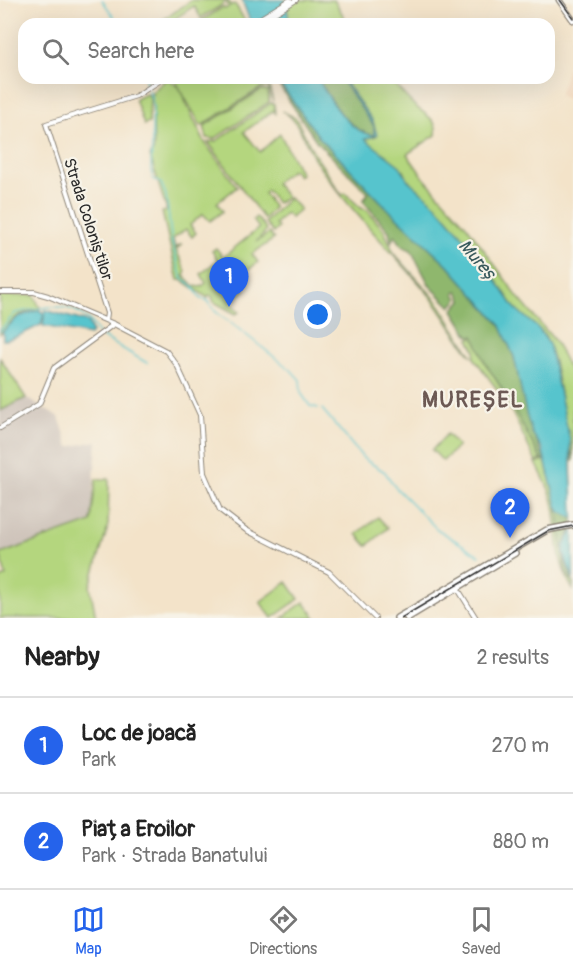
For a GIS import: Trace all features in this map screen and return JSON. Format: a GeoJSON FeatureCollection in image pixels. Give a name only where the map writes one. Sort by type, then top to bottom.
{"type":"FeatureCollection","features":[{"type":"Feature","properties":{"kind":"main road"},"geometry":{"type":"LineString","coordinates":[[561,0],[573,15]]}},
{"type":"Feature","properties":{"kind":"main road"},"geometry":{"type":"LineString","coordinates":[[561,0],[573,20]]}},
{"type":"Feature","properties":{"kind":"main road"},"geometry":{"type":"LineString","coordinates":[[397,618],[554,529],[573,526]]}},
{"type":"Feature","properties":{"kind":"main road"},"geometry":{"type":"LineString","coordinates":[[407,618],[456,586]]}},
{"type":"Feature","properties":{"kind":"street"},"geometry":{"type":"LineString","coordinates":[[261,18],[290,0]]}},
{"type":"Feature","properties":{"kind":"street"},"geometry":{"type":"LineString","coordinates":[[267,18],[296,0]]}},
{"type":"Feature","properties":{"kind":"street","name":"Strada Coloniștilor"},"geometry":{"type":"LineString","coordinates":[[106,320],[107,313],[46,124],[149,90],[156,84]]}},
{"type":"Feature","properties":{"kind":"street"},"geometry":{"type":"LineString","coordinates":[[0,292],[41,294],[106,320],[163,348],[175,361],[200,415],[204,474],[223,513],[246,530],[329,572],[375,618]]}},
{"type":"Feature","properties":{"kind":"street"},"geometry":{"type":"LineString","coordinates":[[0,428],[39,404],[54,368],[114,324]]}},
{"type":"Feature","properties":{"kind":"street"},"geometry":{"type":"LineString","coordinates":[[456,586],[476,618]]}},
{"type":"Feature","properties":{"kind":"shaded area"},"geometry":{"type":"Polygon","coordinates":[[[568,67],[573,69],[573,99],[571,101],[559,95],[568,67]]]}},
{"type":"Feature","properties":{"kind":"shaded area"},"geometry":{"type":"Polygon","coordinates":[[[26,398],[59,417],[69,447],[97,441],[91,522],[0,554],[0,411],[26,398]]]}},
{"type":"Feature","properties":{"kind":"green space"},"geometry":{"type":"Polygon","coordinates":[[[192,0],[226,0],[221,6],[201,18],[194,6],[176,18],[166,18],[192,0]]]}},
{"type":"Feature","properties":{"kind":"green space"},"geometry":{"type":"Polygon","coordinates":[[[285,0],[334,0],[345,18],[289,18],[285,0]]]}},
{"type":"Feature","properties":{"kind":"green space"},"geometry":{"type":"Polygon","coordinates":[[[228,1],[232,5],[235,4],[243,18],[206,18],[223,7],[225,9],[230,6],[226,4],[228,1]]]}},
{"type":"Feature","properties":{"kind":"green space"},"geometry":{"type":"Polygon","coordinates":[[[161,84],[175,84],[179,88],[204,141],[237,187],[217,203],[223,211],[210,221],[203,214],[190,225],[196,233],[192,237],[186,229],[173,239],[175,248],[182,244],[176,250],[186,271],[184,276],[194,286],[201,287],[206,283],[201,274],[218,260],[212,251],[216,248],[223,257],[259,228],[253,220],[256,217],[266,231],[256,242],[269,233],[274,239],[252,254],[258,262],[237,279],[245,290],[231,302],[239,312],[236,314],[214,302],[212,296],[209,295],[208,298],[182,280],[178,280],[162,212],[167,211],[150,156],[154,149],[152,92],[161,84]]]}},
{"type":"Feature","properties":{"kind":"green space"},"geometry":{"type":"Polygon","coordinates":[[[177,84],[269,84],[273,101],[268,87],[261,88],[201,126],[177,84]]]}},
{"type":"Feature","properties":{"kind":"green space"},"geometry":{"type":"Polygon","coordinates":[[[278,84],[280,84],[319,137],[391,212],[447,264],[500,324],[514,357],[536,439],[544,459],[541,460],[506,395],[485,363],[474,336],[469,336],[453,310],[462,300],[458,291],[455,293],[458,299],[451,307],[430,286],[411,250],[402,246],[395,235],[391,242],[389,231],[363,201],[368,193],[317,142],[278,84]]]}},
{"type":"Feature","properties":{"kind":"green space"},"geometry":{"type":"Polygon","coordinates":[[[321,84],[344,84],[374,126],[374,135],[356,128],[334,104],[321,84]]]}},
{"type":"Feature","properties":{"kind":"green space"},"geometry":{"type":"Polygon","coordinates":[[[346,84],[395,84],[435,124],[436,135],[407,154],[424,178],[467,226],[517,296],[555,341],[573,376],[573,462],[554,361],[545,336],[515,308],[478,254],[436,205],[408,180],[404,171],[365,139],[376,136],[373,121],[346,84]]]}},
{"type":"Feature","properties":{"kind":"green space"},"geometry":{"type":"Polygon","coordinates":[[[261,90],[268,91],[269,102],[214,139],[207,138],[204,126],[261,90]]]}},
{"type":"Feature","properties":{"kind":"green space"},"geometry":{"type":"Polygon","coordinates":[[[146,94],[150,96],[149,123],[144,125],[135,99],[146,94]]]}},
{"type":"Feature","properties":{"kind":"green space"},"geometry":{"type":"Polygon","coordinates":[[[271,103],[274,104],[275,113],[273,111],[244,132],[260,152],[280,134],[301,174],[298,176],[293,169],[275,183],[287,197],[277,203],[267,191],[264,193],[274,208],[264,219],[208,142],[216,141],[271,103]]]}},
{"type":"Feature","properties":{"kind":"green space"},"geometry":{"type":"Polygon","coordinates":[[[282,111],[296,118],[315,155],[342,195],[345,193],[361,208],[367,210],[383,229],[394,253],[437,301],[472,356],[430,296],[357,214],[330,181],[317,163],[294,120],[282,111]]]}},
{"type":"Feature","properties":{"kind":"green space"},"geometry":{"type":"Polygon","coordinates":[[[289,198],[300,209],[291,218],[286,213],[275,224],[278,228],[273,233],[265,222],[289,198]]]}},
{"type":"Feature","properties":{"kind":"green space"},"geometry":{"type":"Polygon","coordinates":[[[34,295],[40,308],[19,315],[0,334],[0,296],[34,295]]]}},
{"type":"Feature","properties":{"kind":"green space"},"geometry":{"type":"Polygon","coordinates":[[[474,336],[485,363],[506,395],[541,460],[536,462],[508,404],[474,358],[475,350],[469,339],[474,336]]]}},
{"type":"Feature","properties":{"kind":"green space"},"geometry":{"type":"Polygon","coordinates":[[[0,358],[26,398],[0,411],[0,358]]]}},
{"type":"Feature","properties":{"kind":"green space"},"geometry":{"type":"Polygon","coordinates":[[[447,434],[458,446],[443,461],[432,450],[447,434]]]}},
{"type":"Feature","properties":{"kind":"green space"},"geometry":{"type":"Polygon","coordinates":[[[545,460],[557,506],[565,570],[573,584],[573,590],[562,566],[552,497],[536,463],[545,460]]]}},
{"type":"Feature","properties":{"kind":"green space"},"geometry":{"type":"Polygon","coordinates":[[[96,479],[109,479],[108,527],[90,586],[96,618],[0,618],[0,579],[6,576],[0,554],[91,522],[96,479]]]}},
{"type":"Feature","properties":{"kind":"green space"},"geometry":{"type":"Polygon","coordinates":[[[557,506],[560,512],[573,518],[564,555],[573,584],[565,570],[557,506]]]}},
{"type":"Feature","properties":{"kind":"green space"},"geometry":{"type":"Polygon","coordinates":[[[378,517],[388,528],[367,546],[357,534],[378,517]]]}},
{"type":"Feature","properties":{"kind":"green space"},"geometry":{"type":"Polygon","coordinates":[[[287,582],[299,599],[272,618],[260,602],[287,582]]]}},
{"type":"Feature","properties":{"kind":"green space"},"geometry":{"type":"Polygon","coordinates":[[[304,602],[316,618],[282,618],[304,602]]]}},
{"type":"Feature","properties":{"kind":"water"},"geometry":{"type":"Polygon","coordinates":[[[242,0],[285,0],[289,18],[249,18],[242,0]]]}},
{"type":"Feature","properties":{"kind":"water","name":"Mureș"},"geometry":{"type":"Polygon","coordinates":[[[280,84],[321,84],[348,121],[364,133],[374,135],[374,126],[344,84],[346,84],[373,121],[377,135],[365,139],[400,166],[408,180],[436,205],[478,254],[515,308],[539,329],[549,344],[570,440],[573,518],[560,512],[557,506],[542,448],[532,433],[527,417],[514,357],[500,324],[447,264],[391,212],[319,137],[280,84]]]}},
{"type":"Feature","properties":{"kind":"water"},"geometry":{"type":"Polygon","coordinates":[[[39,310],[44,313],[41,325],[16,337],[3,340],[3,331],[18,317],[39,310]]]}},
{"type":"Feature","properties":{"kind":"water"},"geometry":{"type":"Polygon","coordinates":[[[45,310],[88,322],[92,332],[90,335],[43,326],[45,310]]]}},
{"type":"Feature","properties":{"kind":"water"},"geometry":{"type":"Polygon","coordinates":[[[573,530],[573,579],[564,554],[564,545],[573,530]]]}},
{"type":"Feature","properties":{"kind":"waterway"},"geometry":{"type":"LineString","coordinates":[[102,0],[115,18]]}},
{"type":"Feature","properties":{"kind":"waterway"},"geometry":{"type":"LineString","coordinates":[[149,90],[153,106],[151,170],[153,179],[161,183],[166,195],[172,243],[180,272],[183,279],[192,285],[201,299],[207,300],[216,312],[228,321]]}},
{"type":"Feature","properties":{"kind":"waterway"},"geometry":{"type":"LineString","coordinates":[[0,331],[15,313],[39,308],[62,307],[82,315],[91,322],[98,334]]}},
{"type":"Feature","properties":{"kind":"waterway"},"geometry":{"type":"LineString","coordinates":[[231,323],[291,370],[300,380],[301,393],[310,406],[318,408]]}},
{"type":"Feature","properties":{"kind":"waterway"},"geometry":{"type":"LineString","coordinates":[[101,336],[147,363]]}},
{"type":"Feature","properties":{"kind":"waterway"},"geometry":{"type":"LineString","coordinates":[[322,409],[364,459],[385,472],[395,487],[437,529],[480,556]]}},
{"type":"Feature","properties":{"kind":"tram line"},"geometry":{"type":"LineString","coordinates":[[560,0],[573,18]]}},
{"type":"Feature","properties":{"kind":"tram line"},"geometry":{"type":"LineString","coordinates":[[401,618],[548,531],[573,526]]}},
{"type":"Feature","properties":{"kind":"place","name":"Loc de joacă"},"geometry":{"type":"Point","coordinates":[229,307]}},
{"type":"Feature","properties":{"kind":"place","name":"Piața Eroilor"},"geometry":{"type":"Point","coordinates":[510,538]}},
{"type":"Feature","properties":{"kind":"district","name":"MUREȘEL"},"geometry":{"type":"Point","coordinates":[473,399]}}]}
